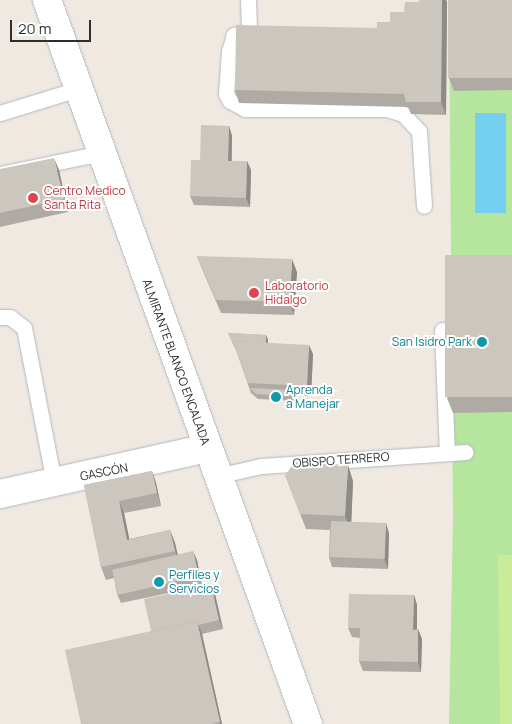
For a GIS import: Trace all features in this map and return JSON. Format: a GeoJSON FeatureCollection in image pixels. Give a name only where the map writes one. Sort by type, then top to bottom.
{"type":"FeatureCollection","features":[{"type":"Feature","properties":{"kind":"main road","name":"ALMIRANTE BLANCO ENCALADA"},"geometry":{"type":"LineString","coordinates":[[47,0],[217,476],[308,724]]}},
{"type":"Feature","properties":{"kind":"main road","name":"GASCÓN"},"geometry":{"type":"LineString","coordinates":[[0,494],[207,448]]}},
{"type":"Feature","properties":{"kind":"lane"},"geometry":{"type":"LineString","coordinates":[[248,0],[249,31]]}},
{"type":"Feature","properties":{"kind":"lane"},"geometry":{"type":"LineString","coordinates":[[268,31],[249,31],[234,35],[228,51],[226,94],[230,101],[245,109],[387,109],[403,114],[419,131],[424,206]]}},
{"type":"Feature","properties":{"kind":"lane"},"geometry":{"type":"LineString","coordinates":[[0,113],[78,89]]}},
{"type":"Feature","properties":{"kind":"lane"},"geometry":{"type":"LineString","coordinates":[[0,174],[101,154]]}},
{"type":"Feature","properties":{"kind":"lane"},"geometry":{"type":"LineString","coordinates":[[0,318],[10,317],[24,328],[54,482]]}},
{"type":"Feature","properties":{"kind":"lane"},"geometry":{"type":"LineString","coordinates":[[442,330],[447,452]]}},
{"type":"Feature","properties":{"kind":"lane","name":"OBISPO TERRERO"},"geometry":{"type":"LineString","coordinates":[[217,476],[261,466],[466,452]]}},
{"type":"Feature","properties":{"kind":"green space"},"geometry":{"type":"Polygon","coordinates":[[[449,0],[512,0],[512,724],[449,724],[453,518],[449,0]]]}},
{"type":"Feature","properties":{"kind":"green space"},"geometry":{"type":"Polygon","coordinates":[[[498,555],[512,555],[512,724],[500,724],[498,555]]]}},
{"type":"Feature","properties":{"kind":"water"},"geometry":{"type":"Polygon","coordinates":[[[475,113],[506,113],[506,213],[475,213],[475,113]]]}},
{"type":"Feature","properties":{"kind":"building"},"geometry":{"type":"Polygon","coordinates":[[[419,0],[442,0],[441,102],[406,102],[404,94],[235,90],[236,25],[377,28],[377,22],[390,22],[390,12],[404,12],[405,2],[419,2],[419,0]]]}},
{"type":"Feature","properties":{"kind":"building"},"geometry":{"type":"Polygon","coordinates":[[[448,0],[512,0],[512,78],[448,78],[448,0]]]}},
{"type":"Feature","properties":{"kind":"building"},"geometry":{"type":"Polygon","coordinates":[[[201,125],[229,126],[228,161],[247,161],[246,198],[190,196],[191,160],[200,160],[201,125]]]}},
{"type":"Feature","properties":{"kind":"building","name":"Centro Medico Santa Rita"},"geometry":{"type":"Polygon","coordinates":[[[54,158],[64,199],[0,213],[0,169],[54,158]]]}},
{"type":"Feature","properties":{"kind":"building","name":"San Isidro Park"},"geometry":{"type":"Polygon","coordinates":[[[445,255],[512,255],[512,397],[445,397],[445,255]]]}},
{"type":"Feature","properties":{"kind":"building","name":"Laboratorio Hidalgo"},"geometry":{"type":"Polygon","coordinates":[[[197,256],[292,259],[290,302],[216,300],[197,256]]]}},
{"type":"Feature","properties":{"kind":"building"},"geometry":{"type":"Polygon","coordinates":[[[228,333],[266,335],[266,343],[233,341],[234,345],[228,333]]]}},
{"type":"Feature","properties":{"kind":"building"},"geometry":{"type":"Polygon","coordinates":[[[233,341],[309,345],[307,386],[248,383],[233,341]]]}},
{"type":"Feature","properties":{"kind":"building"},"geometry":{"type":"Polygon","coordinates":[[[250,388],[292,390],[296,396],[256,394],[250,388]]]}},
{"type":"Feature","properties":{"kind":"building"},"geometry":{"type":"Polygon","coordinates":[[[295,462],[348,465],[345,516],[300,514],[285,475],[295,462]]]}},
{"type":"Feature","properties":{"kind":"building"},"geometry":{"type":"Polygon","coordinates":[[[152,471],[157,493],[119,501],[127,540],[170,530],[175,551],[101,567],[84,485],[152,471]]]}},
{"type":"Feature","properties":{"kind":"building"},"geometry":{"type":"Polygon","coordinates":[[[331,521],[386,523],[385,559],[330,557],[331,521]]]}},
{"type":"Feature","properties":{"kind":"building","name":"Perfiles y Servicios"},"geometry":{"type":"Polygon","coordinates":[[[193,551],[199,576],[118,595],[112,570],[193,551]]]}},
{"type":"Feature","properties":{"kind":"building"},"geometry":{"type":"Polygon","coordinates":[[[211,585],[219,620],[198,625],[197,621],[151,631],[144,599],[211,585]]]}},
{"type":"Feature","properties":{"kind":"building"},"geometry":{"type":"Polygon","coordinates":[[[349,594],[414,595],[413,630],[418,629],[418,662],[359,661],[360,628],[348,628],[349,594]]]}},
{"type":"Feature","properties":{"kind":"building"},"geometry":{"type":"Polygon","coordinates":[[[197,621],[220,722],[212,724],[81,724],[65,650],[197,621]]]}},
{"type":"Feature","properties":{"kind":"place","name":"Centro Medico Santa Rita"},"geometry":{"type":"Point","coordinates":[33,198]}},
{"type":"Feature","properties":{"kind":"place","name":"Laboratorio Hidalgo"},"geometry":{"type":"Point","coordinates":[254,293]}},
{"type":"Feature","properties":{"kind":"place","name":"San Isidro Park"},"geometry":{"type":"Point","coordinates":[482,342]}},
{"type":"Feature","properties":{"kind":"place","name":"Aprenda a Manejar"},"geometry":{"type":"Point","coordinates":[276,397]}},
{"type":"Feature","properties":{"kind":"place","name":"Perfiles y Servicios"},"geometry":{"type":"Point","coordinates":[159,582]}}]}
